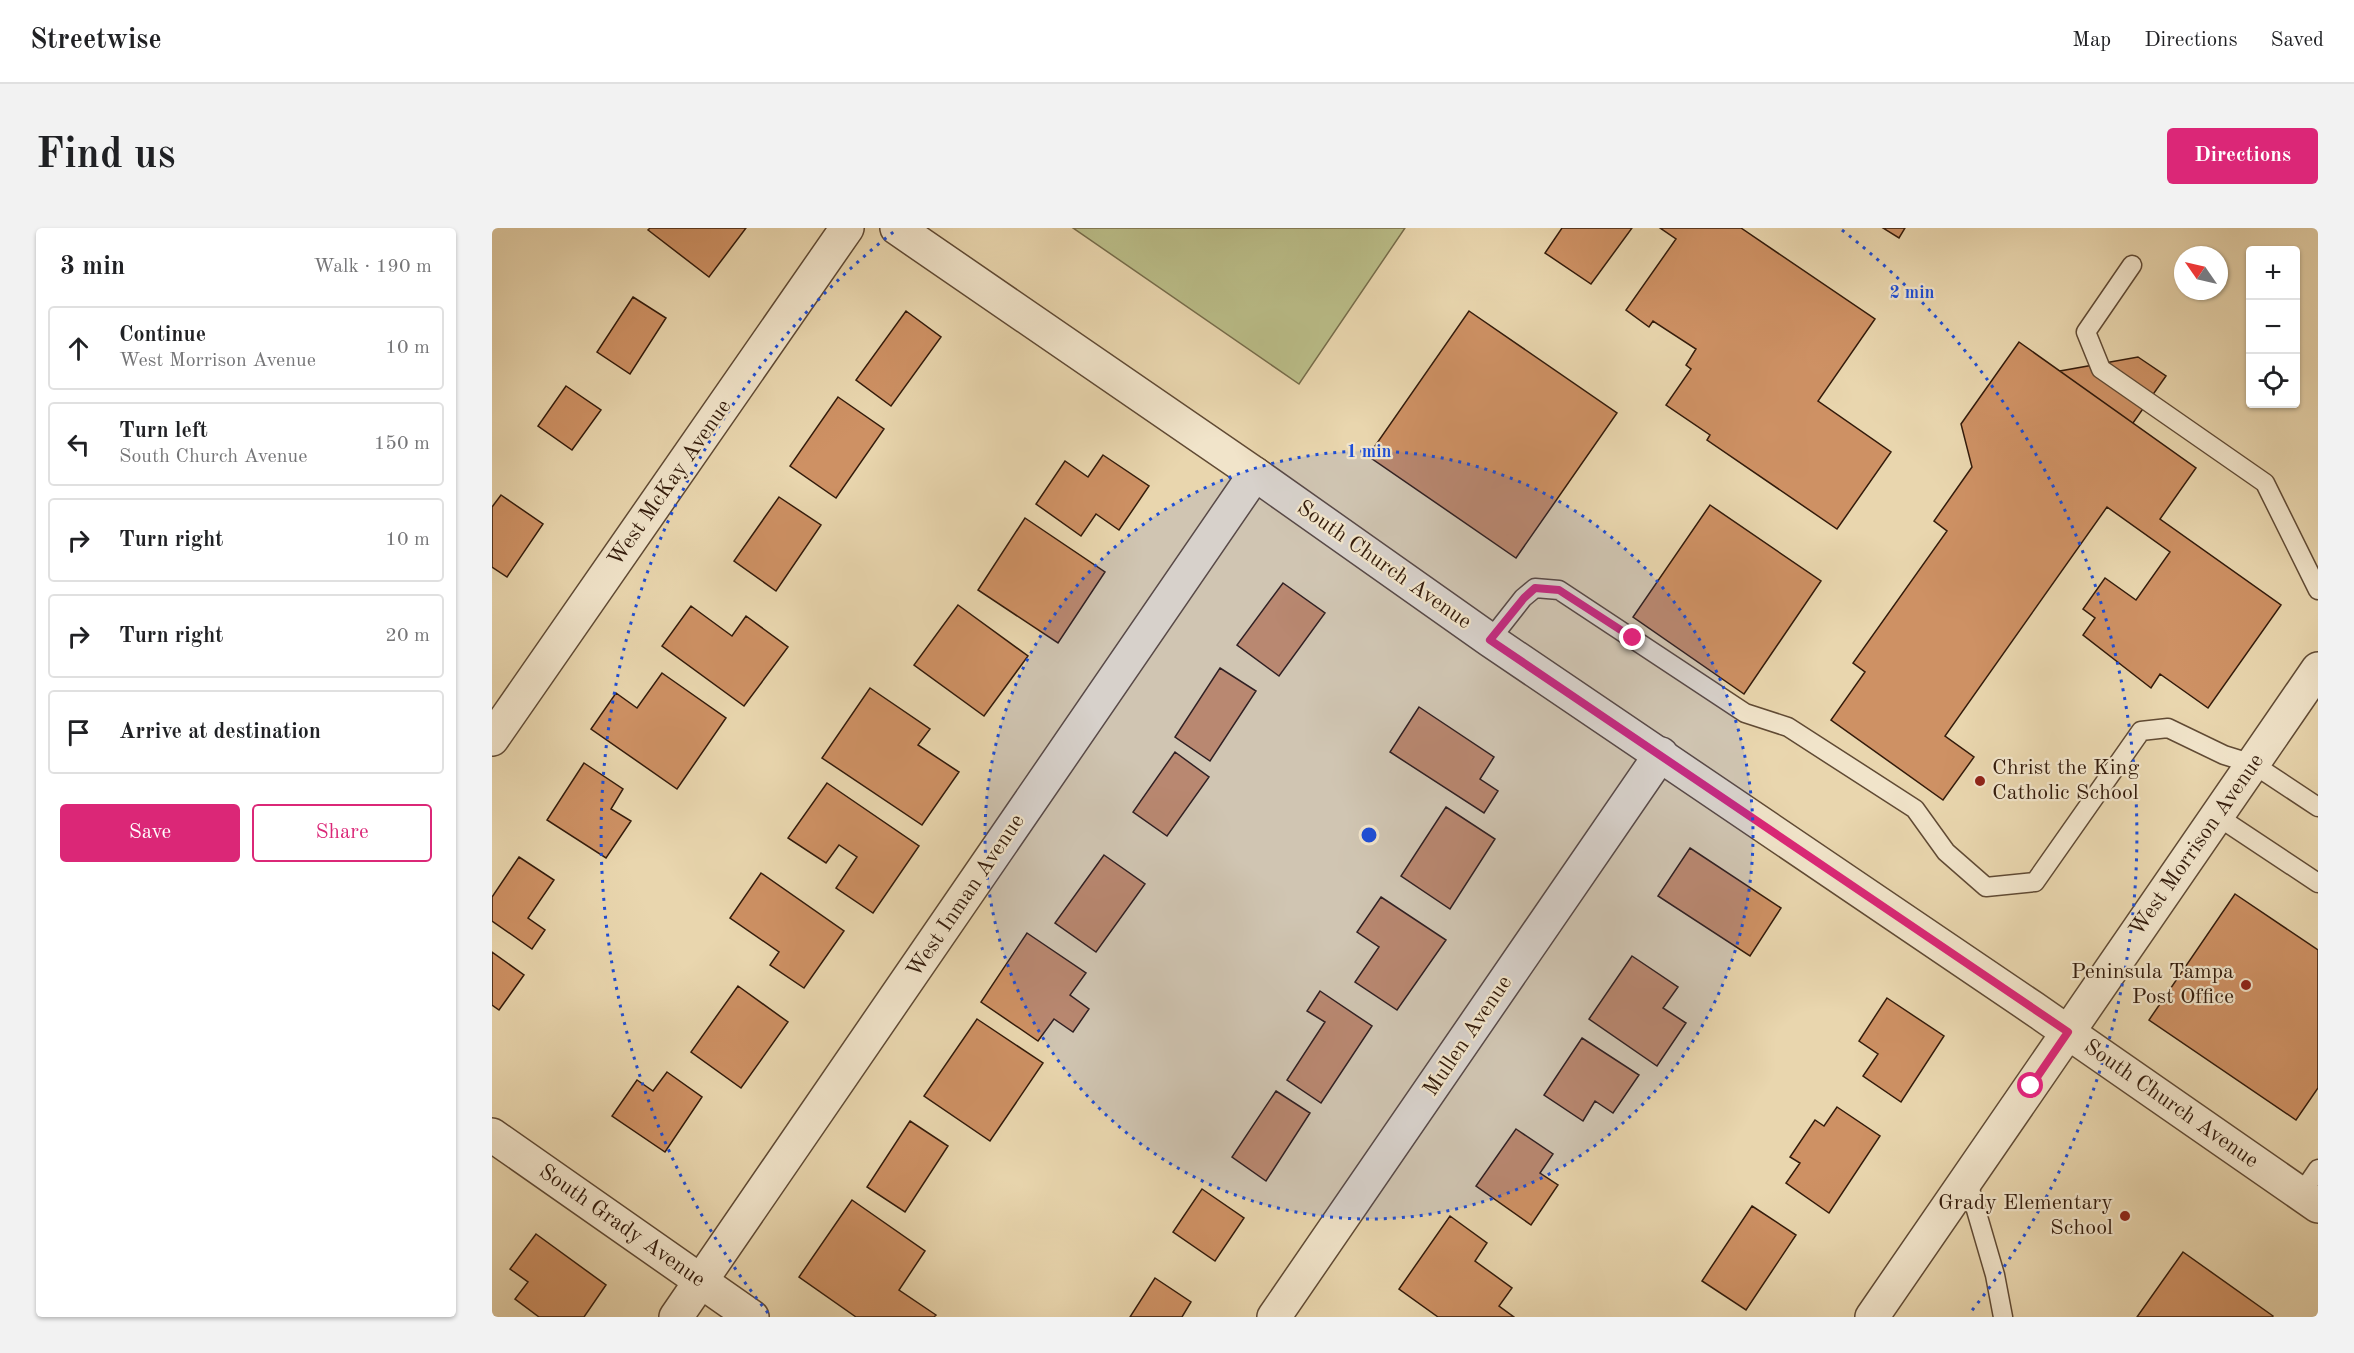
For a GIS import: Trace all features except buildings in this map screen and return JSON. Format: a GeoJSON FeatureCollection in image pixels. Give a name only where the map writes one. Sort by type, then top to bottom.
{"type":"FeatureCollection","features":[{"type":"Feature","properties":{"kind":"street","name":"West McKay Avenue"},"geometry":{"type":"LineString","coordinates":[[492,739],[847,228]]}},
{"type":"Feature","properties":{"kind":"street","name":"South Church Avenue"},"geometry":{"type":"LineString","coordinates":[[897,228],[1255,474],[1490,640],[2068,1032],[2312,1190]]}},
{"type":"Feature","properties":{"kind":"street","name":"West Inman Avenue"},"geometry":{"type":"LineString","coordinates":[[676,1317],[1255,474]]}},
{"type":"Feature","properties":{"kind":"street","name":"West Morrison Avenue"},"geometry":{"type":"LineString","coordinates":[[1872,1317],[2318,669]]}},
{"type":"Feature","properties":{"kind":"street","name":"Mullen Avenue"},"geometry":{"type":"LineString","coordinates":[[1274,1317],[1661,754]]}},
{"type":"Feature","properties":{"kind":"street","name":"South Grady Avenue"},"geometry":{"type":"LineString","coordinates":[[492,1135],[752,1317]]}},
{"type":"Feature","properties":{"kind":"lane"},"geometry":{"type":"LineString","coordinates":[[2132,265],[2086,332],[2101,369],[2265,483],[2318,590]]}},
{"type":"Feature","properties":{"kind":"lane"},"geometry":{"type":"LineString","coordinates":[[1490,640],[1535,588],[1559,590],[1745,713],[1788,727],[1915,809],[1946,852],[1986,886],[2035,882],[2141,731],[2168,728],[2224,755],[2253,764],[2318,807]]}},
{"type":"Feature","properties":{"kind":"lane"},"geometry":{"type":"LineString","coordinates":[[2217,816],[2318,883]]}},
{"type":"Feature","properties":{"kind":"lane"},"geometry":{"type":"LineString","coordinates":[[1967,1179],[1995,1275],[2004,1317]]}},
{"type":"Feature","properties":{"kind":"green space"},"geometry":{"type":"Polygon","coordinates":[[[1073,228],[1405,228],[1299,384],[1073,228]]]}},
{"type":"Feature","properties":{"kind":"place","name":"Christ the King Catholic School"},"geometry":{"type":"Point","coordinates":[1980,781]}},
{"type":"Feature","properties":{"kind":"place","name":"Peninsula Tampa Post Office"},"geometry":{"type":"Point","coordinates":[2246,985]}},
{"type":"Feature","properties":{"kind":"place","name":"Grady Elementary School"},"geometry":{"type":"Point","coordinates":[2125,1216]}},
{"type":"Feature","properties":{"kind":"route"},"geometry":{"type":"LineString","coordinates":[[1633,638],[1559,590],[1535,588],[1490,640],[2068,1032],[2031,1086]]}}]}
